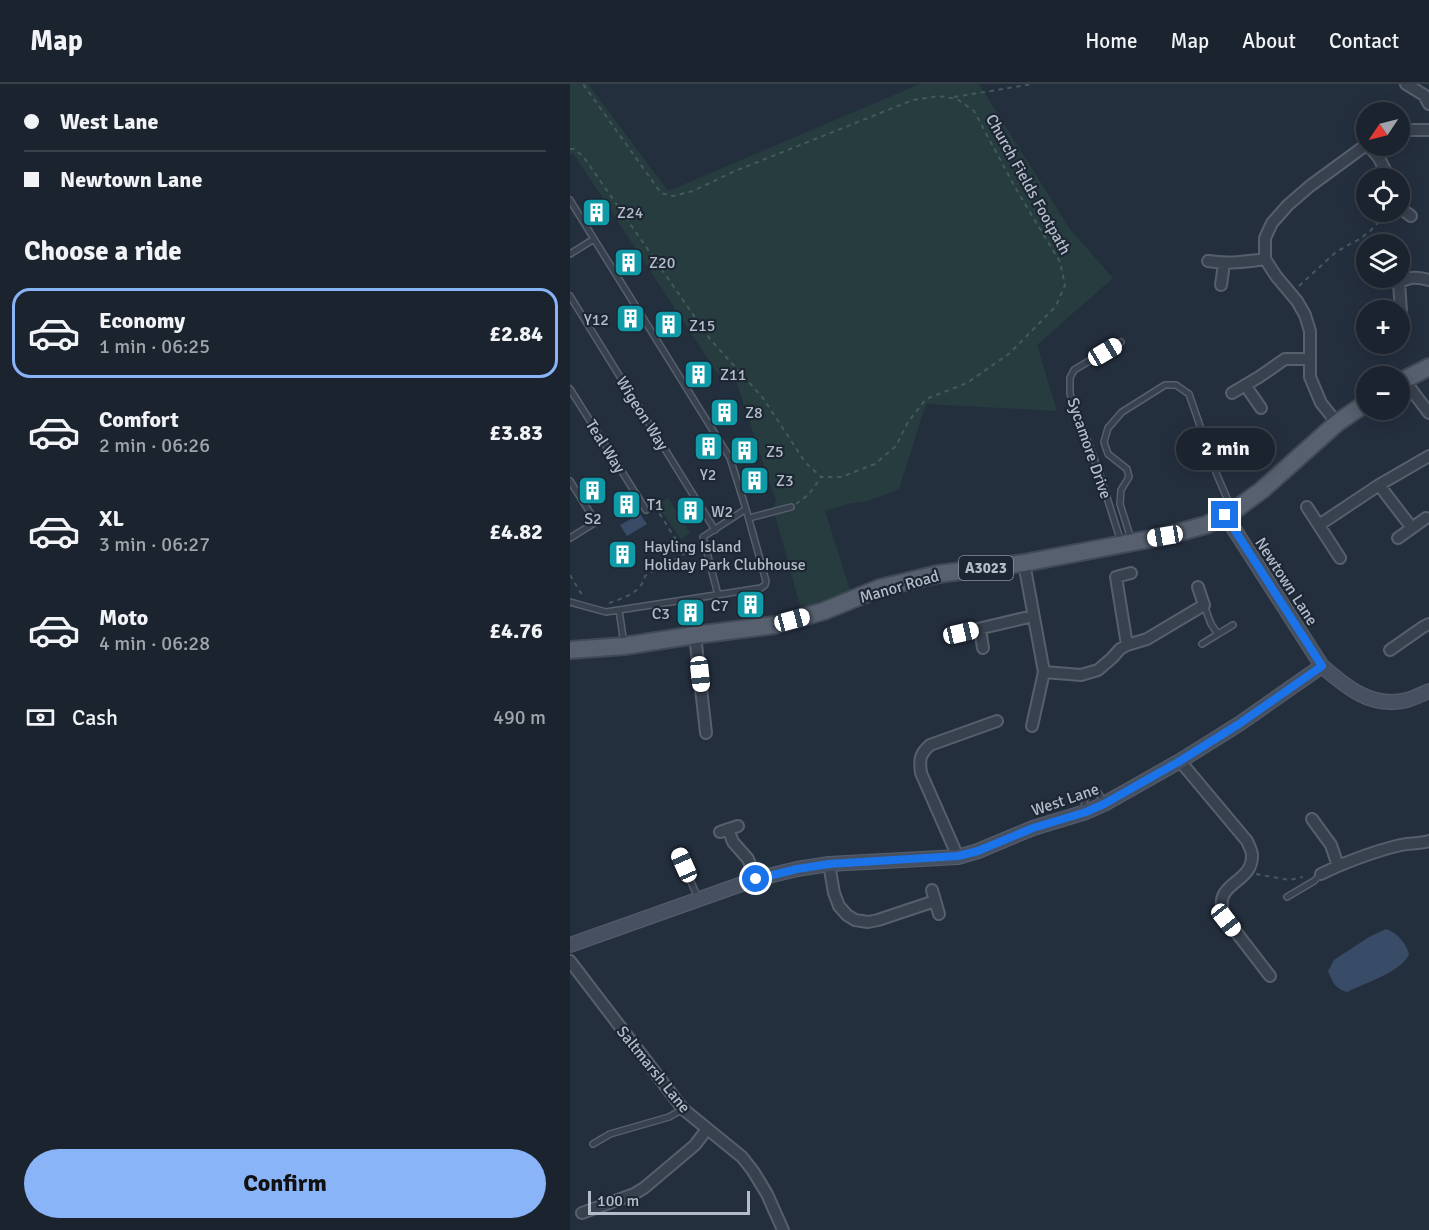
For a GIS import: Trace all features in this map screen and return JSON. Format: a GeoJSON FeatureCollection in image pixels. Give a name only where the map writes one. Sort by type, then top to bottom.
{"type":"FeatureCollection","features":[{"type":"Feature","properties":{"kind":"main road"},"geometry":{"type":"LineString","coordinates":[[1410,377],[1429,367]]}},
{"type":"Feature","properties":{"kind":"main road","name":"Manor Road"},"geometry":{"type":"LineString","coordinates":[[570,650],[624,646],[695,634],[775,625],[824,611],[880,588],[938,574],[1024,563],[1165,536],[1206,525],[1229,513],[1262,490],[1337,423],[1356,410]]}},
{"type":"Feature","properties":{"kind":"street"},"geometry":{"type":"LineString","coordinates":[[1406,84],[1424,95],[1429,104]]}},
{"type":"Feature","properties":{"kind":"street"},"geometry":{"type":"LineString","coordinates":[[1410,130],[1429,130]]}},
{"type":"Feature","properties":{"kind":"street"},"geometry":{"type":"LineString","coordinates":[[1337,423],[1321,403],[1310,377],[1310,331],[1305,315],[1265,259],[1265,238],[1272,223],[1288,205],[1356,154]]}},
{"type":"Feature","properties":{"kind":"street"},"geometry":{"type":"LineString","coordinates":[[1208,261],[1224,264],[1265,259]]}},
{"type":"Feature","properties":{"kind":"street"},"geometry":{"type":"LineString","coordinates":[[1221,285],[1224,264]]}},
{"type":"Feature","properties":{"kind":"street"},"geometry":{"type":"LineString","coordinates":[[1400,300],[1399,283],[1405,279],[1419,277],[1429,280]]}},
{"type":"Feature","properties":{"kind":"street"},"geometry":{"type":"LineString","coordinates":[[1232,393],[1285,358],[1309,359]]}},
{"type":"Feature","properties":{"kind":"street"},"geometry":{"type":"LineString","coordinates":[[1245,385],[1261,408]]}},
{"type":"Feature","properties":{"kind":"street"},"geometry":{"type":"LineString","coordinates":[[1410,390],[1429,413]]}},
{"type":"Feature","properties":{"kind":"street"},"geometry":{"type":"LineString","coordinates":[[1319,525],[1379,484],[1429,456]]}},
{"type":"Feature","properties":{"kind":"street"},"geometry":{"type":"LineString","coordinates":[[1379,484],[1412,528]]}},
{"type":"Feature","properties":{"kind":"street"},"geometry":{"type":"LineString","coordinates":[[1307,507],[1341,558]]}},
{"type":"Feature","properties":{"kind":"street","name":"Newtown Lane"},"geometry":{"type":"LineString","coordinates":[[1229,513],[1322,666]]}},
{"type":"Feature","properties":{"kind":"street"},"geometry":{"type":"LineString","coordinates":[[1398,538],[1426,518]]}},
{"type":"Feature","properties":{"kind":"street"},"geometry":{"type":"LineString","coordinates":[[1024,563],[1044,672],[1032,726]]}},
{"type":"Feature","properties":{"kind":"street"},"geometry":{"type":"LineString","coordinates":[[1127,645],[1116,578],[1131,573]]}},
{"type":"Feature","properties":{"kind":"street"},"geometry":{"type":"LineString","coordinates":[[1044,672],[1080,675],[1098,670],[1120,649],[1147,639],[1204,605],[1198,587]]}},
{"type":"Feature","properties":{"kind":"street"},"geometry":{"type":"LineString","coordinates":[[961,633],[1033,616]]}},
{"type":"Feature","properties":{"kind":"street"},"geometry":{"type":"LineString","coordinates":[[1390,650],[1429,624]]}},
{"type":"Feature","properties":{"kind":"street"},"geometry":{"type":"LineString","coordinates":[[980,629],[983,648]]}},
{"type":"Feature","properties":{"kind":"street"},"geometry":{"type":"LineString","coordinates":[[695,634],[706,734]]}},
{"type":"Feature","properties":{"kind":"street"},"geometry":{"type":"LineString","coordinates":[[1322,666],[1354,692],[1372,699],[1391,702],[1408,700],[1429,691]]}},
{"type":"Feature","properties":{"kind":"street","name":"West Lane"},"geometry":{"type":"LineString","coordinates":[[570,945],[756,879],[829,864],[958,856],[978,851],[1033,828],[1086,812],[1180,761],[1239,724],[1322,666]]}},
{"type":"Feature","properties":{"kind":"street"},"geometry":{"type":"LineString","coordinates":[[958,856],[921,772],[919,762],[923,751],[930,745],[997,721]]}},
{"type":"Feature","properties":{"kind":"street"},"geometry":{"type":"LineString","coordinates":[[1180,761],[1248,841],[1252,854],[1250,865],[1244,875],[1226,890],[1221,898],[1221,909],[1226,920],[1270,976]]}},
{"type":"Feature","properties":{"kind":"street"},"geometry":{"type":"LineString","coordinates":[[1312,819],[1331,845],[1338,866]]}},
{"type":"Feature","properties":{"kind":"street"},"geometry":{"type":"LineString","coordinates":[[729,829],[733,842],[748,859],[756,879]]}},
{"type":"Feature","properties":{"kind":"street"},"geometry":{"type":"LineString","coordinates":[[1321,874],[1373,851],[1429,841]]}},
{"type":"Feature","properties":{"kind":"street"},"geometry":{"type":"LineString","coordinates":[[829,864],[834,893],[839,906],[855,920],[868,922],[878,920],[935,902]]}},
{"type":"Feature","properties":{"kind":"street"},"geometry":{"type":"LineString","coordinates":[[932,890],[939,914]]}},
{"type":"Feature","properties":{"kind":"street","name":"Saltmarsh Lane"},"geometry":{"type":"LineString","coordinates":[[570,961],[683,1109],[742,1157],[767,1194],[783,1230]]}},
{"type":"Feature","properties":{"kind":"street"},"geometry":{"type":"LineString","coordinates":[[582,1213],[634,1194],[644,1188],[694,1145],[707,1129]]}},
{"type":"Feature","properties":{"kind":"lane"},"geometry":{"type":"LineString","coordinates":[[570,200],[730,458],[766,580],[765,585],[761,588],[606,612],[570,602]]}},
{"type":"Feature","properties":{"kind":"lane"},"geometry":{"type":"LineString","coordinates":[[570,254],[594,239]]}},
{"type":"Feature","properties":{"kind":"lane","name":"Wigeon Way"},"geometry":{"type":"LineString","coordinates":[[570,296],[715,530]]}},
{"type":"Feature","properties":{"kind":"lane","name":"Sycamore Drive"},"geometry":{"type":"LineString","coordinates":[[1121,342],[1074,370],[1070,378],[1070,394],[1127,543]]}},
{"type":"Feature","properties":{"kind":"lane"},"geometry":{"type":"LineString","coordinates":[[1127,543],[1120,504],[1121,490],[1129,477],[1127,469],[1108,454],[1104,441],[1108,428],[1122,412],[1165,385],[1176,385],[1189,394],[1229,513]]}},
{"type":"Feature","properties":{"kind":"lane","name":"Teal Way"},"geometry":{"type":"LineString","coordinates":[[570,389],[646,510]]}},
{"type":"Feature","properties":{"kind":"lane"},"geometry":{"type":"LineString","coordinates":[[570,482],[596,522],[570,538]]}},
{"type":"Feature","properties":{"kind":"lane"},"geometry":{"type":"LineString","coordinates":[[749,518],[791,507]]}},
{"type":"Feature","properties":{"kind":"lane"},"geometry":{"type":"LineString","coordinates":[[718,595],[703,537],[746,509]]}},
{"type":"Feature","properties":{"kind":"lane"},"geometry":{"type":"LineString","coordinates":[[1204,605],[1211,624],[1218,634]]}},
{"type":"Feature","properties":{"kind":"lane"},"geometry":{"type":"LineString","coordinates":[[619,610],[624,646]]}},
{"type":"Feature","properties":{"kind":"lane"},"geometry":{"type":"LineString","coordinates":[[1202,644],[1233,625]]}},
{"type":"Feature","properties":{"kind":"lane"},"geometry":{"type":"LineString","coordinates":[[679,854],[699,899]]}},
{"type":"Feature","properties":{"kind":"lane"},"geometry":{"type":"LineString","coordinates":[[1287,897],[1314,881],[1321,874]]}},
{"type":"Feature","properties":{"kind":"lane"},"geometry":{"type":"LineString","coordinates":[[593,1144],[610,1134],[669,1118],[683,1109]]}},
{"type":"Feature","properties":{"kind":"path","name":"Church Fields Footpath"},"geometry":{"type":"LineString","coordinates":[[583,84],[661,193],[673,196],[693,191],[735,171],[913,100],[939,96],[957,99],[974,111],[1016,189],[1060,262],[1065,285],[1056,306],[1011,353],[967,382],[926,399],[908,422],[896,446],[875,464],[842,477],[821,477]]}},
{"type":"Feature","properties":{"kind":"path"},"geometry":{"type":"LineString","coordinates":[[939,96],[954,97],[1033,84]]}},
{"type":"Feature","properties":{"kind":"path"},"geometry":{"type":"LineString","coordinates":[[570,149],[574,149],[583,156],[710,339],[763,398],[805,462],[821,477],[808,495],[791,507]]}},
{"type":"Feature","properties":{"kind":"path"},"geometry":{"type":"LineString","coordinates":[[1291,294],[1336,252],[1360,239],[1379,222]]}},
{"type":"Feature","properties":{"kind":"path"},"geometry":{"type":"LineString","coordinates":[[646,510],[656,508],[683,552]]}},
{"type":"Feature","properties":{"kind":"path"},"geometry":{"type":"LineString","coordinates":[[608,603],[627,598],[644,584],[645,576],[703,537]]}},
{"type":"Feature","properties":{"kind":"path"},"geometry":{"type":"LineString","coordinates":[[659,568],[661,572]]}},
{"type":"Feature","properties":{"kind":"path"},"geometry":{"type":"LineString","coordinates":[[570,575],[588,604],[587,607]]}},
{"type":"Feature","properties":{"kind":"path"},"geometry":{"type":"LineString","coordinates":[[1247,870],[1258,875],[1289,880],[1302,878],[1309,874]]}},
{"type":"Feature","properties":{"kind":"green space"},"geometry":{"type":"Polygon","coordinates":[[[570,84],[588,84],[668,191],[920,84],[979,84],[1070,229],[1113,278],[1037,345],[1057,411],[926,404],[899,489],[868,501],[825,511],[851,593],[802,613],[773,508],[776,501],[736,381],[717,373],[573,153],[570,155],[570,84]]]}},
{"type":"Feature","properties":{"kind":"green space"},"geometry":{"type":"Polygon","coordinates":[[[668,498],[690,533],[681,539],[657,505],[668,498]]]}},
{"type":"Feature","properties":{"kind":"water"},"geometry":{"type":"Polygon","coordinates":[[[640,514],[647,524],[627,536],[620,525],[640,514]]]}},
{"type":"Feature","properties":{"kind":"water"},"geometry":{"type":"Polygon","coordinates":[[[1386,929],[1395,933],[1403,942],[1409,954],[1405,960],[1391,971],[1347,992],[1337,986],[1328,971],[1334,960],[1369,937],[1386,929]]]}},
{"type":"Feature","properties":{"kind":"place","name":"Z24"},"geometry":{"type":"Point","coordinates":[596,212]}},
{"type":"Feature","properties":{"kind":"place","name":"Z20"},"geometry":{"type":"Point","coordinates":[628,262]}},
{"type":"Feature","properties":{"kind":"place","name":"Y12"},"geometry":{"type":"Point","coordinates":[630,319]}},
{"type":"Feature","properties":{"kind":"place","name":"Z15"},"geometry":{"type":"Point","coordinates":[668,325]}},
{"type":"Feature","properties":{"kind":"place","name":"Z11"},"geometry":{"type":"Point","coordinates":[699,374]}},
{"type":"Feature","properties":{"kind":"place","name":"Z8"},"geometry":{"type":"Point","coordinates":[724,412]}},
{"type":"Feature","properties":{"kind":"place","name":"Y2"},"geometry":{"type":"Point","coordinates":[708,446]}},
{"type":"Feature","properties":{"kind":"place","name":"Z5"},"geometry":{"type":"Point","coordinates":[745,451]}},
{"type":"Feature","properties":{"kind":"place","name":"Z3"},"geometry":{"type":"Point","coordinates":[755,480]}},
{"type":"Feature","properties":{"kind":"place","name":"S2"},"geometry":{"type":"Point","coordinates":[593,490]}},
{"type":"Feature","properties":{"kind":"place","name":"T1"},"geometry":{"type":"Point","coordinates":[626,504]}},
{"type":"Feature","properties":{"kind":"place","name":"W2"},"geometry":{"type":"Point","coordinates":[690,511]}},
{"type":"Feature","properties":{"kind":"place","name":"Hayling Island Holiday Park Clubhouse"},"geometry":{"type":"Point","coordinates":[623,555]}},
{"type":"Feature","properties":{"kind":"place","name":"C7"},"geometry":{"type":"Point","coordinates":[750,605]}},
{"type":"Feature","properties":{"kind":"place","name":"C3"},"geometry":{"type":"Point","coordinates":[691,613]}},
{"type":"Feature","properties":{"kind":"route"},"geometry":{"type":"LineString","coordinates":[[756,879],[829,864],[958,856],[978,851],[1033,828],[1083,813],[1180,761],[1239,724],[1322,666],[1225,515]]}}]}
